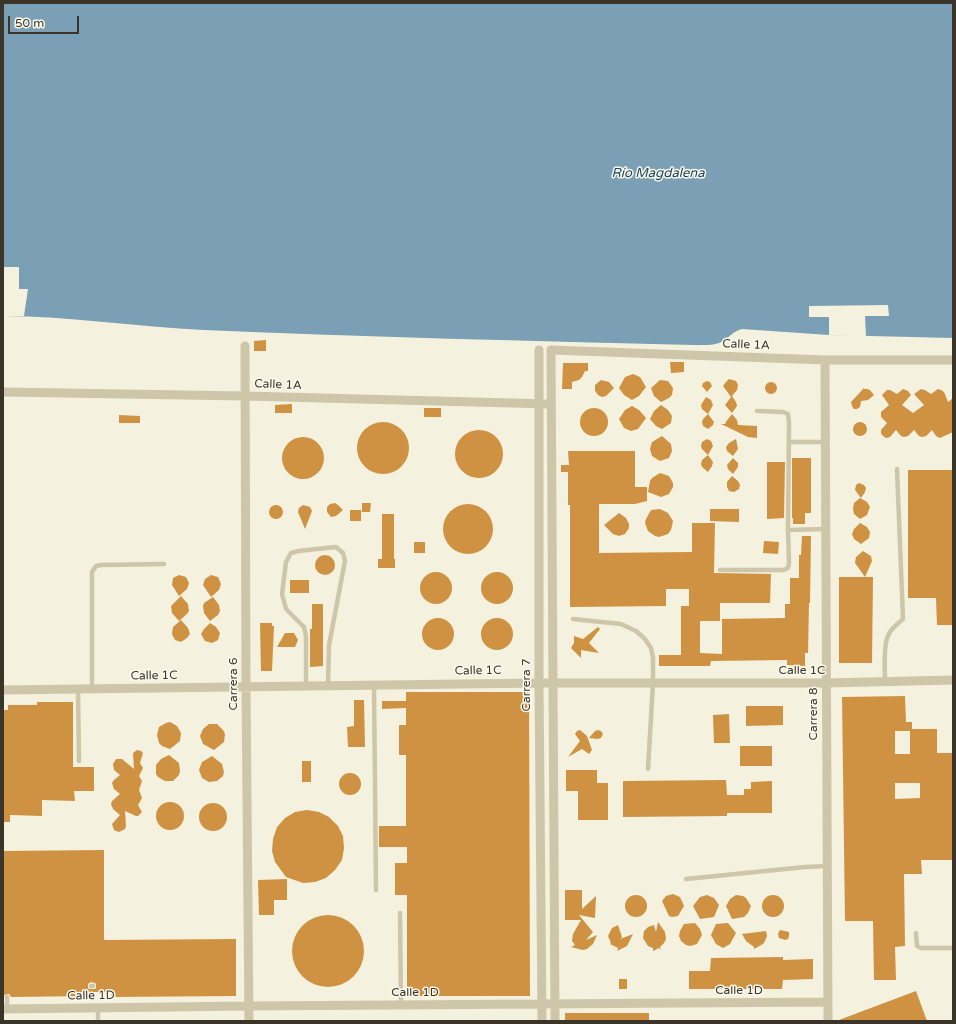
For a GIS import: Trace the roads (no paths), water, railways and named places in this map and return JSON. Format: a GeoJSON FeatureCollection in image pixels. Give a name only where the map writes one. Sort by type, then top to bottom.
{"type":"FeatureCollection","features":[{"type":"Feature","properties":{"kind":"street","name":"Carrera 6"},"geometry":{"type":"LineString","coordinates":[[245,346],[249,1021]]}},
{"type":"Feature","properties":{"kind":"street","name":"Carrera 7"},"geometry":{"type":"LineString","coordinates":[[538,350],[542,1021]]}},
{"type":"Feature","properties":{"kind":"street","name":"Calle 1A"},"geometry":{"type":"LineString","coordinates":[[551,350],[825,360],[953,360]]}},
{"type":"Feature","properties":{"kind":"street"},"geometry":{"type":"LineString","coordinates":[[551,350],[555,1021]]}},
{"type":"Feature","properties":{"kind":"street","name":"Carrera 8"},"geometry":{"type":"LineString","coordinates":[[825,360],[828,1021]]}},
{"type":"Feature","properties":{"kind":"street","name":"Calle 1A"},"geometry":{"type":"LineString","coordinates":[[3,392],[245,396],[551,404]]}},
{"type":"Feature","properties":{"kind":"street","name":"Calle 1C"},"geometry":{"type":"LineString","coordinates":[[3,690],[539,683],[826,683],[953,680]]}},
{"type":"Feature","properties":{"kind":"street","name":"Calle 1D"},"geometry":{"type":"LineString","coordinates":[[5,1009],[827,1002]]}},
{"type":"Feature","properties":{"kind":"lane","name":"Calle 1A"},"geometry":{"type":"LineString","coordinates":[[538,350],[551,350]]}},
{"type":"Feature","properties":{"kind":"lane"},"geometry":{"type":"LineString","coordinates":[[720,570],[784,570],[788,568],[788,414],[783,412],[757,412]]}},
{"type":"Feature","properties":{"kind":"lane"},"geometry":{"type":"LineString","coordinates":[[789,442],[825,442]]}},
{"type":"Feature","properties":{"kind":"lane"},"geometry":{"type":"LineString","coordinates":[[885,681],[887,636],[903,619],[897,470]]}},
{"type":"Feature","properties":{"kind":"lane"},"geometry":{"type":"LineString","coordinates":[[788,530],[825,528]]}},
{"type":"Feature","properties":{"kind":"lane"},"geometry":{"type":"LineString","coordinates":[[538,531],[552,531]]}},
{"type":"Feature","properties":{"kind":"lane"},"geometry":{"type":"LineString","coordinates":[[306,686],[306,636],[304,627],[286,609],[282,594],[286,562],[291,553],[336,547],[343,553],[345,561],[329,645],[328,686]]}},
{"type":"Feature","properties":{"kind":"lane"},"geometry":{"type":"LineString","coordinates":[[92,689],[92,572],[96,566],[101,565],[164,564]]}},
{"type":"Feature","properties":{"kind":"lane"},"geometry":{"type":"LineString","coordinates":[[573,620],[621,624],[636,631],[645,638],[651,648],[653,658],[653,683],[648,768]]}},
{"type":"Feature","properties":{"kind":"lane"},"geometry":{"type":"LineString","coordinates":[[539,622],[553,622]]}},
{"type":"Feature","properties":{"kind":"lane"},"geometry":{"type":"LineString","coordinates":[[374,685],[376,890]]}},
{"type":"Feature","properties":{"kind":"lane"},"geometry":{"type":"LineString","coordinates":[[78,689],[79,761]]}},
{"type":"Feature","properties":{"kind":"lane"},"geometry":{"type":"LineString","coordinates":[[686,879],[827,866]]}},
{"type":"Feature","properties":{"kind":"lane"},"geometry":{"type":"LineString","coordinates":[[400,913],[401,1005]]}},
{"type":"Feature","properties":{"kind":"lane"},"geometry":{"type":"LineString","coordinates":[[916,933],[917,946],[921,948],[953,948]]}},
{"type":"Feature","properties":{"kind":"lane"},"geometry":{"type":"LineString","coordinates":[[5,1009],[7,997]]}},
{"type":"Feature","properties":{"kind":"lane"},"geometry":{"type":"LineString","coordinates":[[98,1008],[98,1021]]}},
{"type":"Feature","properties":{"kind":"water","name":"Río Magdalena"},"geometry":{"type":"Polygon","coordinates":[[[3,3],[953,3],[953,338],[829,335],[742,329],[736,331],[720,343],[694,345],[388,337],[204,330],[28,316],[3,316],[3,3]]]}}]}
